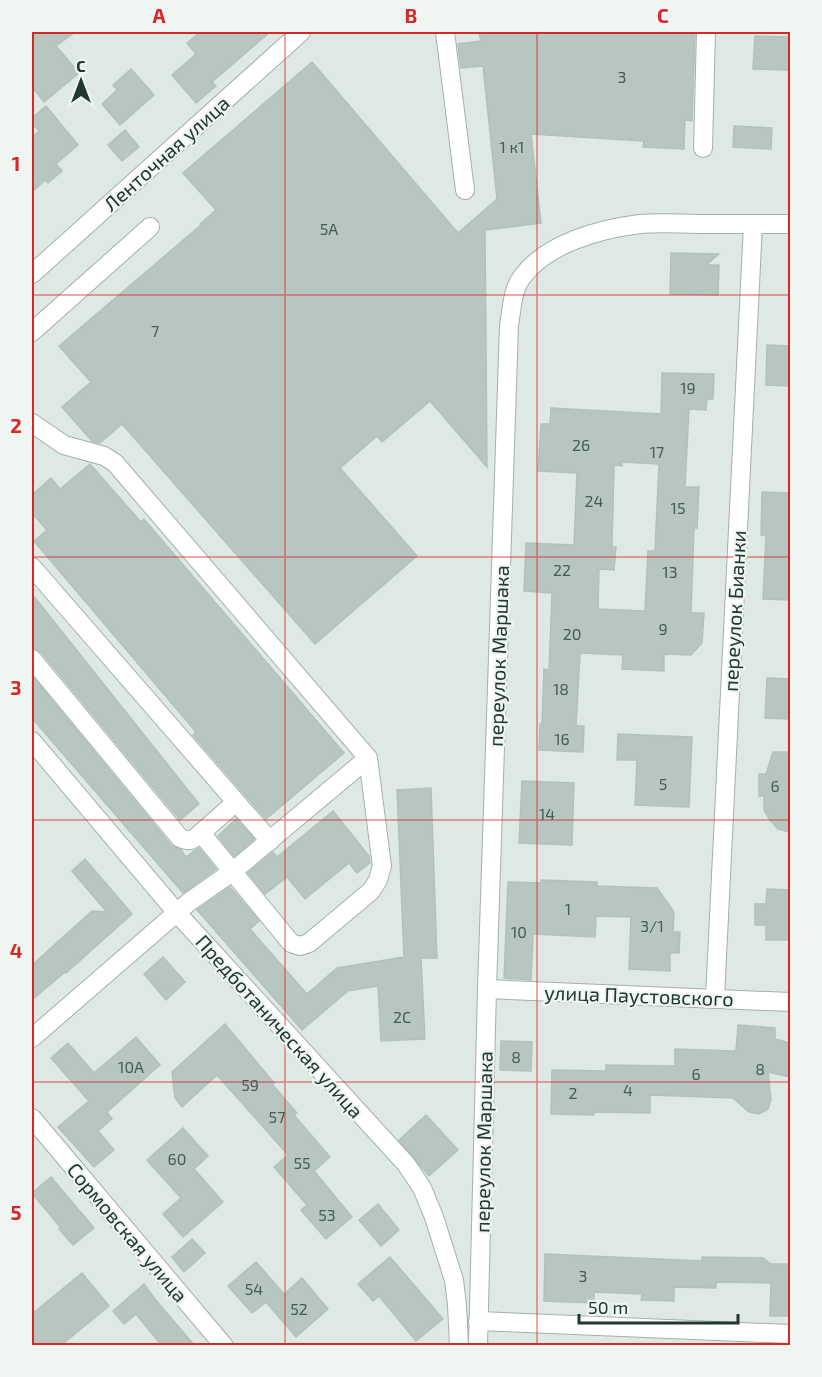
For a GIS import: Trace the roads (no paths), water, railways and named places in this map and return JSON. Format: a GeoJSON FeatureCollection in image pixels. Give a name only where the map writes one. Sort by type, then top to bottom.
{"type":"FeatureCollection","features":[{"type":"Feature","properties":{"kind":"street","name":"Ленточная улица"},"geometry":{"type":"LineString","coordinates":[[32,274],[301,32]]}},
{"type":"Feature","properties":{"kind":"street"},"geometry":{"type":"LineString","coordinates":[[446,32],[465,190]]}},
{"type":"Feature","properties":{"kind":"street"},"geometry":{"type":"LineString","coordinates":[[703,148],[706,32]]}},
{"type":"Feature","properties":{"kind":"street","name":"переулок Маршака"},"geometry":{"type":"LineString","coordinates":[[478,1321],[509,325],[513,296],[521,278],[534,263],[555,249],[577,239],[602,232],[641,224],[790,224]]}},
{"type":"Feature","properties":{"kind":"street","name":"переулок Бианки"},"geometry":{"type":"LineString","coordinates":[[715,998],[753,224]]}},
{"type":"Feature","properties":{"kind":"street"},"geometry":{"type":"LineString","coordinates":[[32,332],[150,227]]}},
{"type":"Feature","properties":{"kind":"street"},"geometry":{"type":"LineString","coordinates":[[32,423],[64,445],[104,456],[115,463],[368,758],[381,866],[378,880],[371,891],[309,943],[300,946],[291,943],[201,833]]}},
{"type":"Feature","properties":{"kind":"street"},"geometry":{"type":"LineString","coordinates":[[32,567],[270,841]]}},
{"type":"Feature","properties":{"kind":"street"},"geometry":{"type":"LineString","coordinates":[[32,659],[180,838],[186,841],[192,840],[236,802]]}},
{"type":"Feature","properties":{"kind":"street","name":"Предботаническая улица"},"geometry":{"type":"LineString","coordinates":[[32,741],[177,913],[406,1164],[422,1188],[434,1217],[454,1280],[458,1305],[459,1346]]}},
{"type":"Feature","properties":{"kind":"street"},"geometry":{"type":"LineString","coordinates":[[32,1038],[189,902],[232,872],[368,758]]}},
{"type":"Feature","properties":{"kind":"street","name":"улица Паустовского"},"geometry":{"type":"LineString","coordinates":[[487,989],[790,1002]]}},
{"type":"Feature","properties":{"kind":"street","name":"Сормовская улица"},"geometry":{"type":"LineString","coordinates":[[32,1118],[224,1346]]}},
{"type":"Feature","properties":{"kind":"street"},"geometry":{"type":"LineString","coordinates":[[478,1346],[478,1321],[790,1334]]}}]}
